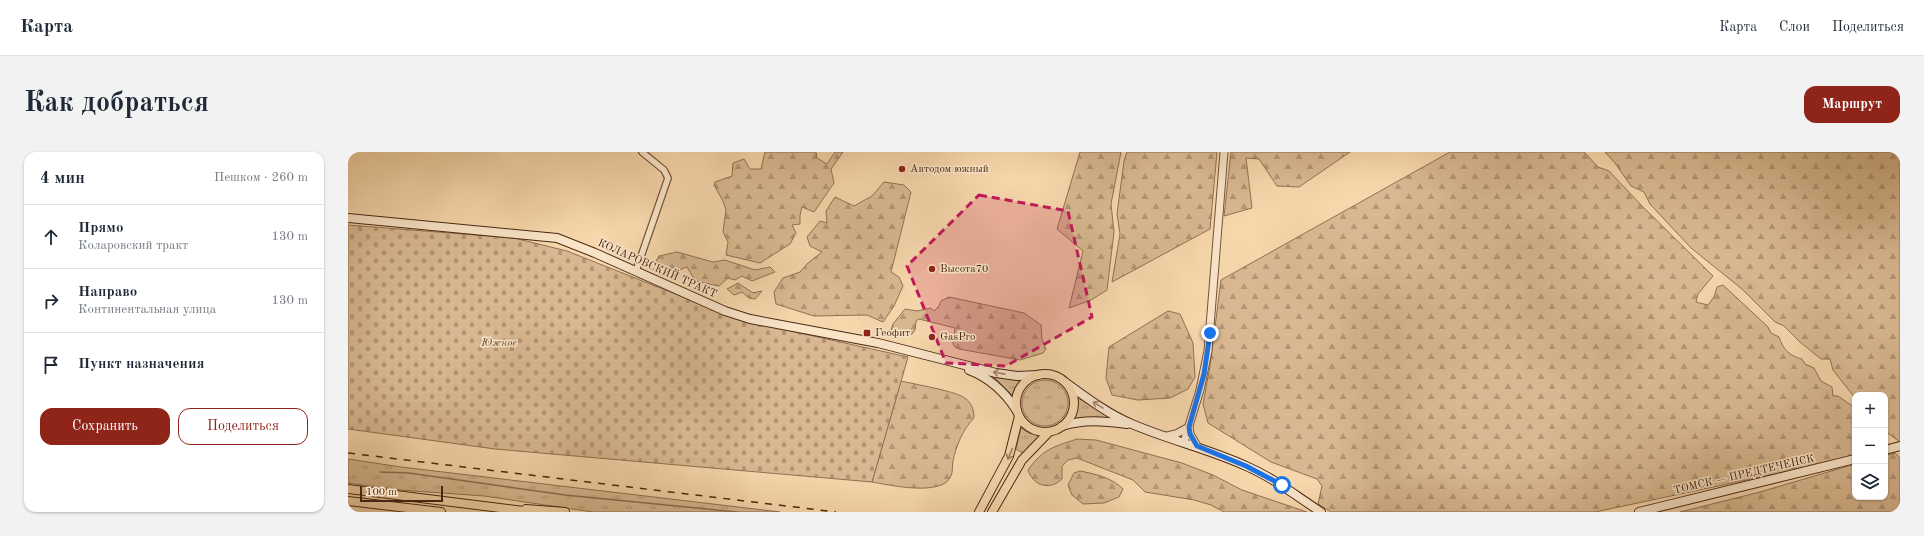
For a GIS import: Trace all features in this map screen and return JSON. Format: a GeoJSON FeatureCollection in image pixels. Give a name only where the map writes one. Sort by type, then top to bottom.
{"type":"FeatureCollection","features":[{"type":"Feature","properties":{"kind":"main road","name":"КОЛАРОВСКИЙ ТРАКТ"},"geometry":{"type":"LineString","coordinates":[[348,218],[557,238],[725,311],[750,319],[878,343],[954,363],[1008,375],[1038,375]]}},
{"type":"Feature","properties":{"kind":"main road","name":"КОЛАРОВСКИЙ ТРАКТ"},"geometry":{"type":"LineString","coordinates":[[954,363],[976,372],[997,386],[1010,399],[1018,414]]}},
{"type":"Feature","properties":{"kind":"main road"},"geometry":{"type":"LineString","coordinates":[[979,512],[1009,456],[1018,414],[1016,401],[1018,391],[1024,382],[1038,375],[1053,375],[1093,402],[1132,424],[1197,446],[1265,475],[1321,512]]}},
{"type":"Feature","properties":{"kind":"main road"},"geometry":{"type":"LineString","coordinates":[[1062,426],[1072,414],[1074,404],[1071,390],[1065,382]]}},
{"type":"Feature","properties":{"kind":"main road"},"geometry":{"type":"LineString","coordinates":[[1018,414],[1025,424],[1034,430],[1049,432]]}},
{"type":"Feature","properties":{"kind":"main road"},"geometry":{"type":"LineString","coordinates":[[992,512],[1022,460],[1049,432],[1075,422],[1089,420],[1132,424]]}},
{"type":"Feature","properties":{"kind":"main road"},"geometry":{"type":"LineString","coordinates":[[1888,449],[1900,446]]}},
{"type":"Feature","properties":{"kind":"main road","name":"ТОМСК — ПРЕДТЕЧЕНСК"},"geometry":{"type":"LineString","coordinates":[[1639,512],[1852,460]]}},
{"type":"Feature","properties":{"kind":"main road"},"geometry":{"type":"LineString","coordinates":[[348,489],[516,509],[565,512]]}},
{"type":"Feature","properties":{"kind":"main road"},"geometry":{"type":"LineString","coordinates":[[348,501],[398,510],[441,512]]}},
{"type":"Feature","properties":{"kind":"main road"},"geometry":{"type":"LineString","coordinates":[[516,509],[532,512]]}},
{"type":"Feature","properties":{"kind":"street"},"geometry":{"type":"LineString","coordinates":[[636,272],[668,178],[664,170],[642,152]]}},
{"type":"Feature","properties":{"kind":"street"},"geometry":{"type":"LineString","coordinates":[[1184,442],[1200,390],[1208,351],[1224,152]]}},
{"type":"Feature","properties":{"kind":"street"},"geometry":{"type":"LineString","coordinates":[[1167,436],[1176,434],[1189,427]]}},
{"type":"Feature","properties":{"kind":"street"},"geometry":{"type":"LineString","coordinates":[[1189,427],[1190,434],[1197,446]]}},
{"type":"Feature","properties":{"kind":"highlighted area"},"geometry":{"type":"Polygon","coordinates":[[[979,195],[1068,211],[1092,317],[1006,366],[946,363],[907,266],[979,195]]]}},
{"type":"Feature","properties":{"kind":"green space"},"geometry":{"type":"Polygon","coordinates":[[[765,152],[816,152],[817,158],[827,164],[835,152],[843,152],[831,169],[834,183],[814,212],[802,207],[800,224],[792,225],[796,233],[790,244],[760,263],[726,255],[728,242],[723,232],[726,210],[714,185],[715,182],[732,176],[733,163],[744,159],[750,169],[761,169],[765,152]]]}},
{"type":"Feature","properties":{"kind":"green space"},"geometry":{"type":"Polygon","coordinates":[[[1080,152],[1121,152],[1111,204],[1114,232],[1107,290],[1091,300],[1069,308],[1083,251],[1057,229],[1080,152]]]}},
{"type":"Feature","properties":{"kind":"green space"},"geometry":{"type":"Polygon","coordinates":[[[1127,152],[1217,152],[1210,229],[1112,282],[1120,234],[1117,214],[1124,161],[1127,152]]]}},
{"type":"Feature","properties":{"kind":"green space"},"geometry":{"type":"Polygon","coordinates":[[[1231,152],[1350,152],[1299,187],[1277,186],[1259,159],[1246,158],[1252,208],[1224,216],[1231,152]]]}},
{"type":"Feature","properties":{"kind":"green space"},"geometry":{"type":"Polygon","coordinates":[[[1450,152],[1584,152],[1598,167],[1609,171],[1713,276],[1698,294],[1696,302],[1708,305],[1714,297],[1717,287],[1723,285],[1768,327],[1771,333],[1779,337],[1782,345],[1790,354],[1802,359],[1805,364],[1814,368],[1821,381],[1832,387],[1833,396],[1838,396],[1852,406],[1852,457],[1595,512],[1331,512],[1318,504],[1322,486],[1317,479],[1271,462],[1208,423],[1203,404],[1210,366],[1221,280],[1450,152]]]}},
{"type":"Feature","properties":{"kind":"green space"},"geometry":{"type":"Polygon","coordinates":[[[1605,152],[1900,152],[1900,442],[1888,433],[1888,392],[1852,392],[1852,394],[1833,370],[1830,359],[1821,359],[1800,342],[1784,326],[1775,322],[1742,289],[1691,248],[1650,204],[1644,192],[1631,186],[1615,163],[1605,152]]]}},
{"type":"Feature","properties":{"kind":"green space"},"geometry":{"type":"Polygon","coordinates":[[[884,182],[904,185],[911,192],[891,272],[899,277],[903,286],[894,306],[883,322],[867,315],[814,316],[776,304],[774,292],[783,278],[800,272],[808,263],[822,252],[810,246],[807,237],[820,221],[827,223],[826,211],[835,197],[854,206],[872,196],[884,182]]]}},
{"type":"Feature","properties":{"kind":"green space","name":"Южное"},"geometry":{"type":"Polygon","coordinates":[[[348,225],[514,238],[567,251],[741,320],[908,357],[872,482],[495,449],[348,429],[348,225]]]}},
{"type":"Feature","properties":{"kind":"green space"},"geometry":{"type":"Polygon","coordinates":[[[677,252],[713,262],[725,260],[755,270],[770,267],[775,272],[752,281],[742,276],[735,280],[728,278],[719,286],[695,281],[687,267],[674,272],[656,261],[659,256],[677,252]]]}},
{"type":"Feature","properties":{"kind":"green space"},"geometry":{"type":"Polygon","coordinates":[[[738,283],[753,293],[762,291],[755,299],[749,298],[742,292],[734,295],[727,289],[738,283]]]}},
{"type":"Feature","properties":{"kind":"green space"},"geometry":{"type":"Polygon","coordinates":[[[949,297],[1024,313],[1041,325],[1042,339],[1046,349],[1043,353],[1020,360],[959,349],[953,344],[955,328],[919,319],[916,321],[915,330],[912,334],[897,333],[891,330],[893,324],[905,309],[917,311],[931,308],[934,311],[939,306],[941,301],[949,297]]]}},
{"type":"Feature","properties":{"kind":"green space"},"geometry":{"type":"Polygon","coordinates":[[[1168,311],[1180,314],[1193,343],[1195,377],[1188,389],[1170,398],[1138,400],[1112,395],[1106,378],[1109,347],[1168,311]]]}},
{"type":"Feature","properties":{"kind":"green space"},"geometry":{"type":"Polygon","coordinates":[[[994,377],[1022,380],[1012,395],[994,377]]]}},
{"type":"Feature","properties":{"kind":"green space"},"geometry":{"type":"Polygon","coordinates":[[[1040,380],[1050,380],[1058,384],[1064,390],[1068,398],[1068,408],[1064,416],[1058,422],[1050,426],[1040,426],[1032,422],[1026,416],[1022,408],[1022,398],[1026,390],[1032,384],[1040,380]]]}},
{"type":"Feature","properties":{"kind":"green space"},"geometry":{"type":"Polygon","coordinates":[[[901,381],[943,390],[958,395],[966,399],[973,408],[974,418],[966,427],[958,444],[953,461],[951,476],[946,482],[938,486],[915,488],[872,482],[901,381]]]}},
{"type":"Feature","properties":{"kind":"green space"},"geometry":{"type":"Polygon","coordinates":[[[1078,398],[1098,410],[1122,421],[1073,421],[1077,410],[1078,398]]]}},
{"type":"Feature","properties":{"kind":"green space"},"geometry":{"type":"Polygon","coordinates":[[[1021,428],[1029,433],[1040,436],[1023,453],[1016,449],[1021,428]]]}},
{"type":"Feature","properties":{"kind":"green space"},"geometry":{"type":"Polygon","coordinates":[[[1077,439],[1096,440],[1182,463],[1213,475],[1242,490],[1307,512],[1224,512],[1211,505],[1194,500],[1145,492],[1133,480],[1077,458],[1068,460],[1062,466],[1062,479],[1057,483],[1047,486],[1034,480],[1028,470],[1039,457],[1055,447],[1077,439]]]}},
{"type":"Feature","properties":{"kind":"green space"},"geometry":{"type":"Polygon","coordinates":[[[1895,453],[1900,458],[1900,512],[1680,512],[1760,492],[1852,465],[1852,500],[1888,500],[1888,455],[1895,453]]]}},
{"type":"Feature","properties":{"kind":"green space"},"geometry":{"type":"Polygon","coordinates":[[[348,459],[401,467],[780,512],[593,512],[484,496],[400,490],[348,483],[348,459]]]}},
{"type":"Feature","properties":{"kind":"green space"},"geometry":{"type":"Polygon","coordinates":[[[1080,471],[1098,475],[1119,485],[1123,489],[1119,497],[1104,503],[1083,504],[1072,495],[1068,485],[1074,473],[1080,471]]]}},
{"type":"Feature","properties":{"kind":"waterway"},"geometry":{"type":"LineString","coordinates":[[380,472],[409,473],[565,495],[737,512]]}},
{"type":"Feature","properties":{"kind":"railway"},"geometry":{"type":"LineString","coordinates":[[348,453],[836,512]]}},
{"type":"Feature","properties":{"kind":"place","name":"Автодом южный"},"geometry":{"type":"Point","coordinates":[902,169]}},
{"type":"Feature","properties":{"kind":"place","name":"Высота70"},"geometry":{"type":"Point","coordinates":[932,269]}},
{"type":"Feature","properties":{"kind":"place","name":"Геофит"},"geometry":{"type":"Point","coordinates":[867,333]}},
{"type":"Feature","properties":{"kind":"place","name":"GasPro"},"geometry":{"type":"Point","coordinates":[932,337]}},
{"type":"Feature","properties":{"kind":"route"},"geometry":{"type":"LineString","coordinates":[[1210,333],[1204,374],[1189,427],[1190,434],[1197,446],[1246,466],[1282,485]]}}]}
